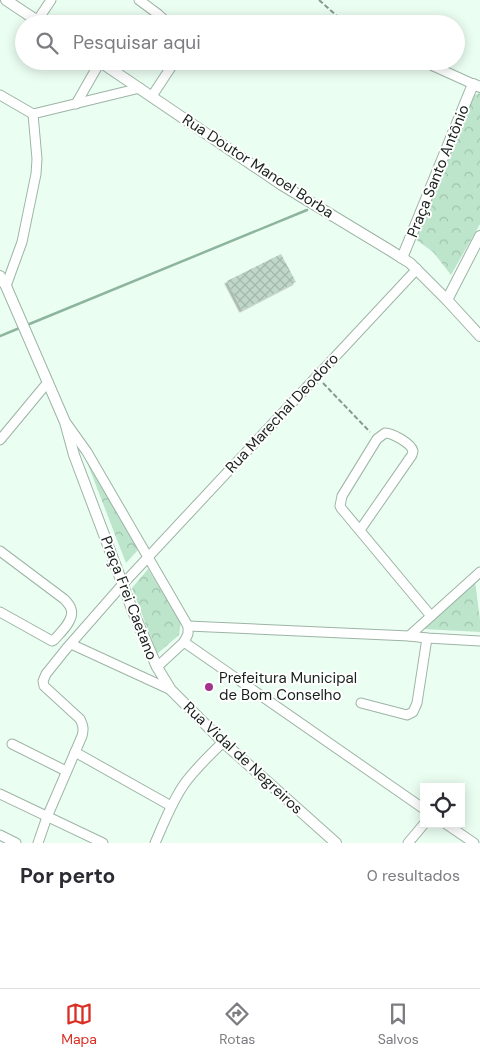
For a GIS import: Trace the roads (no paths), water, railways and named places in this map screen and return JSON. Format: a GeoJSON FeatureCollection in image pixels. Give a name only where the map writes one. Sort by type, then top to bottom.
{"type":"FeatureCollection","features":[{"type":"Feature","properties":{"kind":"street"},"geometry":{"type":"LineString","coordinates":[[6,0],[29,15]]}},
{"type":"Feature","properties":{"kind":"street"},"geometry":{"type":"LineString","coordinates":[[44,15],[52,0]]}},
{"type":"Feature","properties":{"kind":"street"},"geometry":{"type":"LineString","coordinates":[[139,0],[159,15]]}},
{"type":"Feature","properties":{"kind":"street"},"geometry":{"type":"LineString","coordinates":[[76,104],[95,70]]}},
{"type":"Feature","properties":{"kind":"street","name":"Rua Doutor Manoel Borba"},"geometry":{"type":"LineString","coordinates":[[112,70],[282,185],[402,258],[417,269],[480,336]]}},
{"type":"Feature","properties":{"kind":"street"},"geometry":{"type":"LineString","coordinates":[[152,96],[169,70]]}},
{"type":"Feature","properties":{"kind":"street"},"geometry":{"type":"LineString","coordinates":[[442,70],[477,86]]}},
{"type":"Feature","properties":{"kind":"street","name":"Praça Santo Antônio"},"geometry":{"type":"LineString","coordinates":[[402,258],[477,86]]}},
{"type":"Feature","properties":{"kind":"street"},"geometry":{"type":"LineString","coordinates":[[0,95],[32,114],[140,88]]}},
{"type":"Feature","properties":{"kind":"street"},"geometry":{"type":"LineString","coordinates":[[8,291],[22,242],[36,174],[38,159],[32,114]]}},
{"type":"Feature","properties":{"kind":"street"},"geometry":{"type":"LineString","coordinates":[[447,300],[480,236]]}},
{"type":"Feature","properties":{"kind":"street","name":"Rua Marechal Deodoro"},"geometry":{"type":"LineString","coordinates":[[75,752],[82,736],[83,725],[80,719],[43,684],[46,674],[123,584],[417,269]]}},
{"type":"Feature","properties":{"kind":"street"},"geometry":{"type":"LineString","coordinates":[[0,276],[65,422]]}},
{"type":"Feature","properties":{"kind":"street"},"geometry":{"type":"LineString","coordinates":[[0,440],[48,382]]}},
{"type":"Feature","properties":{"kind":"street","name":"Praça Frei Caetano"},"geometry":{"type":"LineString","coordinates":[[65,422],[87,452],[188,626]]}},
{"type":"Feature","properties":{"kind":"street","name":"Praça Frei Caetano"},"geometry":{"type":"LineString","coordinates":[[65,422],[74,455],[156,667],[184,642]]}},
{"type":"Feature","properties":{"kind":"street"},"geometry":{"type":"LineString","coordinates":[[360,530],[413,452],[410,447],[391,433],[385,433],[377,439],[342,496],[340,500],[341,508],[431,616]]}},
{"type":"Feature","properties":{"kind":"street"},"geometry":{"type":"LineString","coordinates":[[0,551],[64,599],[72,610],[72,617],[53,641],[0,612]]}},
{"type":"Feature","properties":{"kind":"street"},"geometry":{"type":"LineString","coordinates":[[410,636],[480,572]]}},
{"type":"Feature","properties":{"kind":"street"},"geometry":{"type":"LineString","coordinates":[[420,806],[184,642],[188,634],[188,626],[480,641]]}},
{"type":"Feature","properties":{"kind":"street"},"geometry":{"type":"LineString","coordinates":[[361,703],[407,714],[413,712],[417,703],[427,638]]}},
{"type":"Feature","properties":{"kind":"street"},"geometry":{"type":"LineString","coordinates":[[56,639],[69,646]]}},
{"type":"Feature","properties":{"kind":"street","name":"Praça Frei Caetano"},"geometry":{"type":"LineString","coordinates":[[69,646],[171,690]]}},
{"type":"Feature","properties":{"kind":"street","name":"Rua Vidal de Negreiros"},"geometry":{"type":"LineString","coordinates":[[156,667],[171,690],[223,742],[336,843]]}},
{"type":"Feature","properties":{"kind":"street"},"geometry":{"type":"LineString","coordinates":[[155,843],[185,783],[223,742]]}},
{"type":"Feature","properties":{"kind":"street"},"geometry":{"type":"LineString","coordinates":[[12,744],[66,771]]}},
{"type":"Feature","properties":{"kind":"street"},"geometry":{"type":"LineString","coordinates":[[38,843],[75,752],[172,806]]}},
{"type":"Feature","properties":{"kind":"street"},"geometry":{"type":"LineString","coordinates":[[0,794],[103,843]]}},
{"type":"Feature","properties":{"kind":"street"},"geometry":{"type":"LineString","coordinates":[[408,843],[421,828]]}},
{"type":"Feature","properties":{"kind":"street"},"geometry":{"type":"LineString","coordinates":[[452,828],[474,843]]}},
{"type":"Feature","properties":{"kind":"street"},"geometry":{"type":"LineString","coordinates":[[0,835],[16,843]]}},
{"type":"Feature","properties":{"kind":"waterway"},"geometry":{"type":"LineString","coordinates":[[27,325],[307,210]]}},
{"type":"Feature","properties":{"kind":"waterway"},"geometry":{"type":"LineString","coordinates":[[0,336],[22,327]]}},
{"type":"Feature","properties":{"kind":"place","name":"Prefeitura Municipal de Bom Conselho"},"geometry":{"type":"Point","coordinates":[209,687]}}]}
